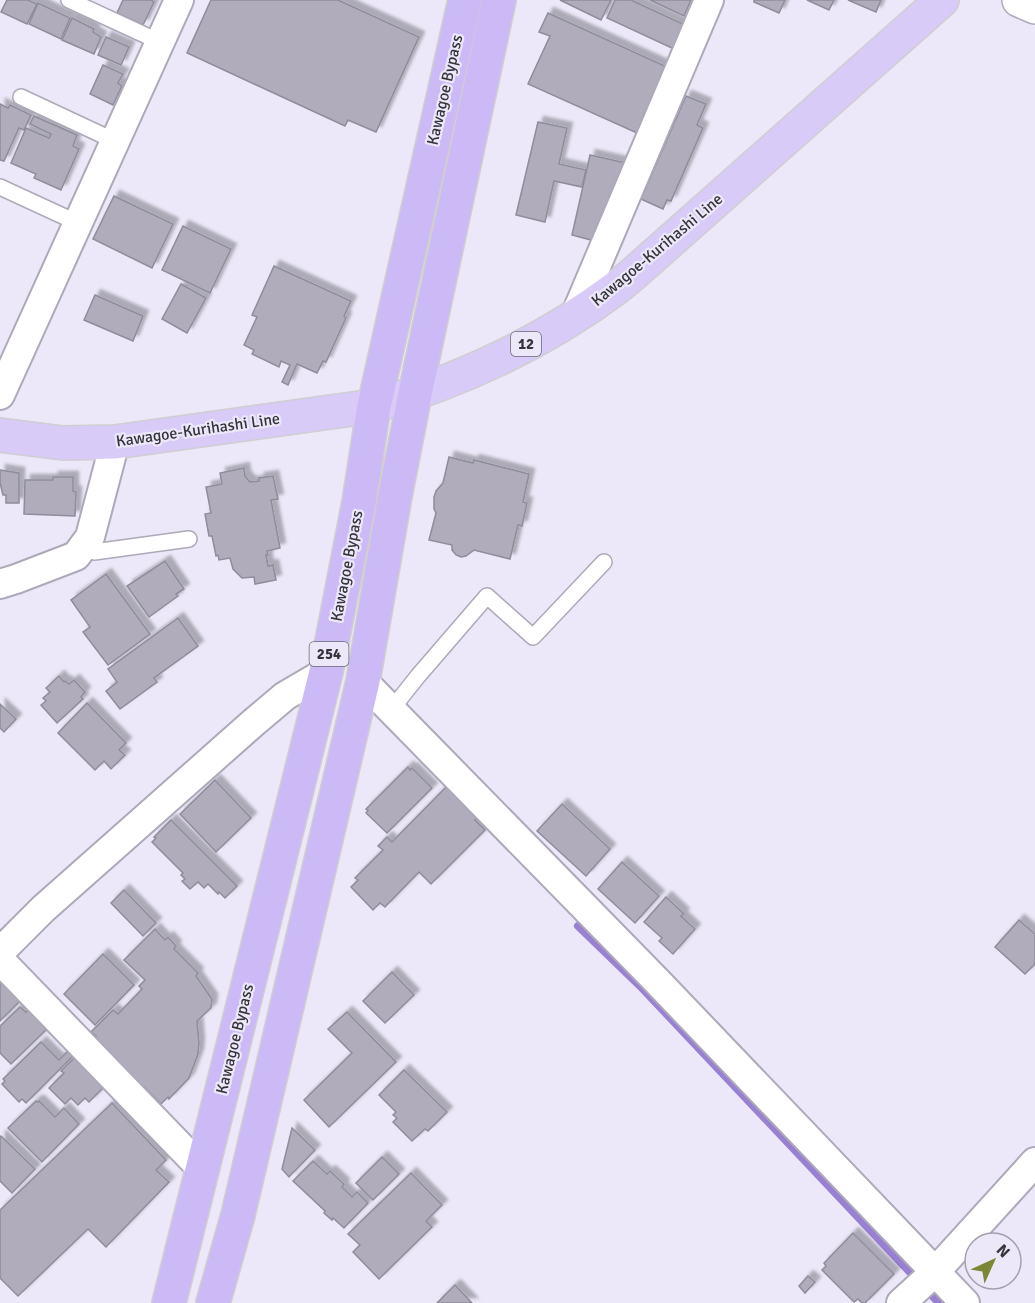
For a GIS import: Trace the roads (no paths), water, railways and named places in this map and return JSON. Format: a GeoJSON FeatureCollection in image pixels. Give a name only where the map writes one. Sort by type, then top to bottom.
{"type":"FeatureCollection","features":[{"type":"Feature","properties":{"kind":"highway","name":"Kawagoe Bypass"},"geometry":{"type":"LineString","coordinates":[[169,1303],[326,672],[359,502],[374,406],[465,0]]}},
{"type":"Feature","properties":{"kind":"highway","name":"Kawagoe Bypass"},"geometry":{"type":"LineString","coordinates":[[213,1303],[238,1215],[363,681],[415,394],[499,0]]}},
{"type":"Feature","properties":{"kind":"main road","name":"Kawagoe-Kurihashi Line"},"geometry":{"type":"LineString","coordinates":[[0,435],[63,442],[115,442],[374,406],[415,394],[515,351],[575,316],[617,287],[942,0]]}},
{"type":"Feature","properties":{"kind":"street"},"geometry":{"type":"LineString","coordinates":[[0,395],[179,0]]}},
{"type":"Feature","properties":{"kind":"street"},"geometry":{"type":"LineString","coordinates":[[575,316],[709,0]]}},
{"type":"Feature","properties":{"kind":"street"},"geometry":{"type":"LineString","coordinates":[[1018,0],[1035,7]]}},
{"type":"Feature","properties":{"kind":"street"},"geometry":{"type":"LineString","coordinates":[[0,584],[76,556],[90,537],[115,442]]}},
{"type":"Feature","properties":{"kind":"street"},"geometry":{"type":"LineString","coordinates":[[0,952],[43,909],[253,723],[285,696],[326,672]]}},
{"type":"Feature","properties":{"kind":"street"},"geometry":{"type":"LineString","coordinates":[[363,681],[655,980],[965,1303]]}},
{"type":"Feature","properties":{"kind":"street"},"geometry":{"type":"LineString","coordinates":[[0,960],[202,1169]]}},
{"type":"Feature","properties":{"kind":"street"},"geometry":{"type":"LineString","coordinates":[[901,1303],[935,1272],[1035,1162]]}},
{"type":"Feature","properties":{"kind":"lane"},"geometry":{"type":"LineString","coordinates":[[69,0],[160,42]]}},
{"type":"Feature","properties":{"kind":"lane"},"geometry":{"type":"LineString","coordinates":[[21,97],[115,141]]}},
{"type":"Feature","properties":{"kind":"lane"},"geometry":{"type":"LineString","coordinates":[[0,187],[78,223]]}},
{"type":"Feature","properties":{"kind":"lane"},"geometry":{"type":"LineString","coordinates":[[82,548],[94,552],[189,539]]}},
{"type":"Feature","properties":{"kind":"lane"},"geometry":{"type":"LineString","coordinates":[[391,710],[487,596],[533,637],[604,561]]}},
{"type":"Feature","properties":{"kind":"waterway"},"geometry":{"type":"LineString","coordinates":[[578,926],[643,989],[939,1303]]}}]}
